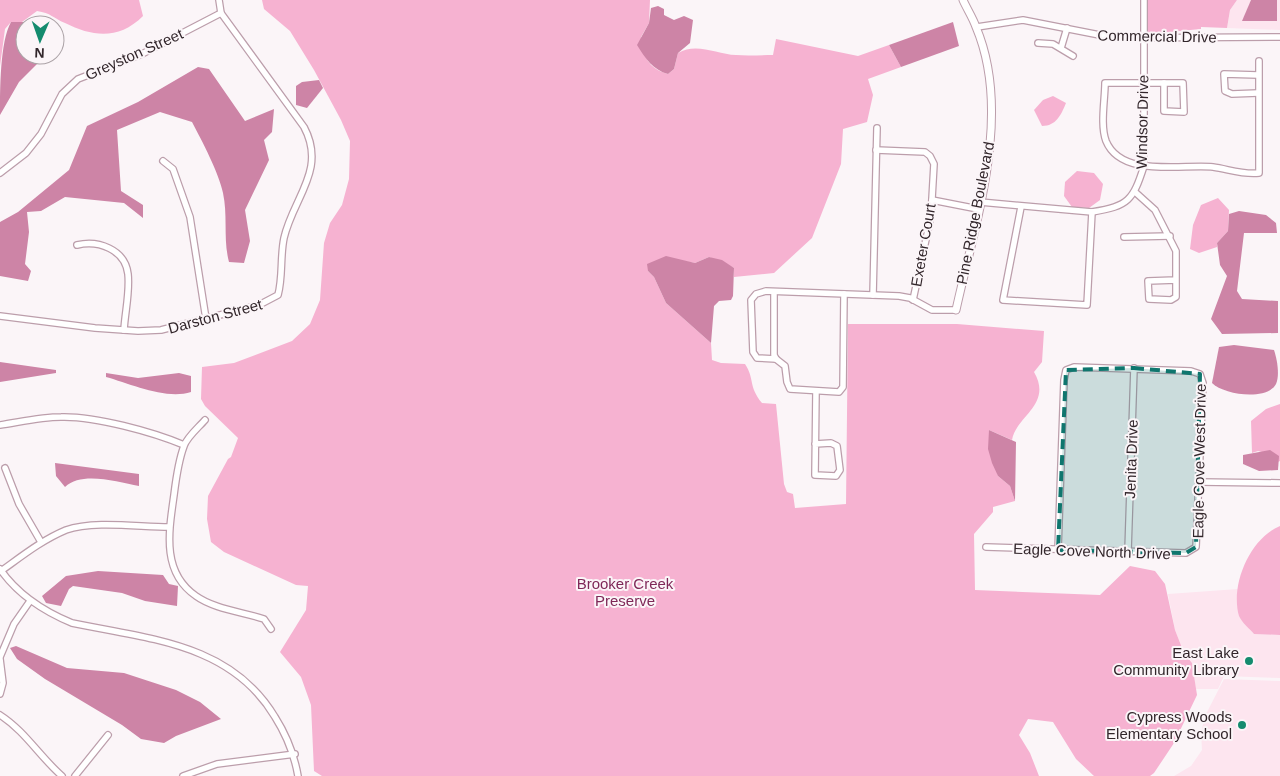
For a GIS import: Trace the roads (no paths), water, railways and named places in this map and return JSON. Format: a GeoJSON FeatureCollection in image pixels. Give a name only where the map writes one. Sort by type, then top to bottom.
{"type":"FeatureCollection","features":[{"type":"Feature","properties":{"kind":"street"},"geometry":{"type":"LineString","coordinates":[[220,0],[221,13]]}},
{"type":"Feature","properties":{"kind":"street","name":"Pine Ridge Boulevard"},"geometry":{"type":"LineString","coordinates":[[956,310],[990,150],[991,89],[977,28],[963,0]]}},
{"type":"Feature","properties":{"kind":"street","name":"Windsor Drive"},"geometry":{"type":"LineString","coordinates":[[1135,192],[1144,166],[1144,0]]}},
{"type":"Feature","properties":{"kind":"street","name":"Greyston Street"},"geometry":{"type":"LineString","coordinates":[[0,172],[26,153],[40,134],[62,94],[78,79],[142,54],[221,13]]}},
{"type":"Feature","properties":{"kind":"street","name":"Darston Street"},"geometry":{"type":"LineString","coordinates":[[0,316],[124,330],[161,330],[265,303],[278,295],[283,240],[310,172],[313,156],[311,143],[304,127],[221,13]]}},
{"type":"Feature","properties":{"kind":"street","name":"Commercial Drive"},"geometry":{"type":"LineString","coordinates":[[977,28],[1024,20],[1116,38],[1280,37]]}},
{"type":"Feature","properties":{"kind":"street"},"geometry":{"type":"LineString","coordinates":[[1061,48],[1067,28]]}},
{"type":"Feature","properties":{"kind":"street"},"geometry":{"type":"LineString","coordinates":[[1038,44],[1047,43],[1061,48],[1073,56]]}},
{"type":"Feature","properties":{"kind":"street"},"geometry":{"type":"LineString","coordinates":[[1164,83],[1164,111],[1184,112],[1183,83],[1164,83],[1106,83],[1105,131],[1106,141],[1112,151],[1125,160],[1144,166],[1211,167],[1250,174],[1258,173],[1259,61]]}},
{"type":"Feature","properties":{"kind":"street"},"geometry":{"type":"LineString","coordinates":[[1258,75],[1224,74],[1222,81],[1225,92],[1232,94],[1258,94]]}},
{"type":"Feature","properties":{"kind":"street"},"geometry":{"type":"LineString","coordinates":[[873,296],[877,128]]}},
{"type":"Feature","properties":{"kind":"street","name":"Exeter Court"},"geometry":{"type":"LineString","coordinates":[[876,150],[925,152],[930,156],[934,164],[931,216],[913,300]]}},
{"type":"Feature","properties":{"kind":"street"},"geometry":{"type":"LineString","coordinates":[[163,161],[173,168],[190,216],[206,319]]}},
{"type":"Feature","properties":{"kind":"street"},"geometry":{"type":"LineString","coordinates":[[932,200],[979,206],[1092,212],[1109,209],[1125,202],[1135,192],[1155,210],[1176,250],[1176,280],[1176,297],[1171,300],[1149,299],[1148,281],[1176,280]]}},
{"type":"Feature","properties":{"kind":"street"},"geometry":{"type":"LineString","coordinates":[[1021,207],[1003,300],[1087,305],[1092,212]]}},
{"type":"Feature","properties":{"kind":"street"},"geometry":{"type":"LineString","coordinates":[[1124,237],[1170,236]]}},
{"type":"Feature","properties":{"kind":"street"},"geometry":{"type":"LineString","coordinates":[[77,245],[91,242],[112,248],[122,260],[128,273],[124,330]]}},
{"type":"Feature","properties":{"kind":"street"},"geometry":{"type":"LineString","coordinates":[[844,294],[843,387],[840,392],[790,389],[787,382],[786,366],[776,359],[756,358],[753,352],[751,300],[756,294],[774,292],[844,294],[873,296],[899,296],[913,300],[932,310],[956,310]]}},
{"type":"Feature","properties":{"kind":"street"},"geometry":{"type":"LineString","coordinates":[[774,292],[776,359]]}},
{"type":"Feature","properties":{"kind":"street"},"geometry":{"type":"LineString","coordinates":[[1058,550],[1064,380],[1066,370],[1074,367],[1134,368]]}},
{"type":"Feature","properties":{"kind":"street","name":"Eagle Cove West Drive"},"geometry":{"type":"LineString","coordinates":[[1134,368],[1191,371],[1200,374],[1203,382],[1196,547]]}},
{"type":"Feature","properties":{"kind":"street","name":"Jenita Drive"},"geometry":{"type":"LineString","coordinates":[[1128,551],[1134,368]]}},
{"type":"Feature","properties":{"kind":"street"},"geometry":{"type":"LineString","coordinates":[[815,444],[831,443],[837,446],[840,470],[836,476],[815,476],[815,444],[816,391]]}},
{"type":"Feature","properties":{"kind":"street"},"geometry":{"type":"LineString","coordinates":[[0,425],[69,417],[125,427],[168,438],[184,445]]}},
{"type":"Feature","properties":{"kind":"street"},"geometry":{"type":"LineString","coordinates":[[205,420],[184,445],[178,467],[169,527],[171,561],[186,588],[205,602],[264,619],[271,629]]}},
{"type":"Feature","properties":{"kind":"street"},"geometry":{"type":"LineString","coordinates":[[5,468],[19,504],[41,542]]}},
{"type":"Feature","properties":{"kind":"street"},"geometry":{"type":"LineString","coordinates":[[1200,482],[1280,483]]}},
{"type":"Feature","properties":{"kind":"street"},"geometry":{"type":"LineString","coordinates":[[169,527],[83,526],[67,530],[41,542],[0,570],[12,585],[30,601],[48,613],[72,623],[166,642],[211,658],[246,680],[268,706],[294,754],[298,776]]}},
{"type":"Feature","properties":{"kind":"street","name":"Eagle Cove North Drive"},"geometry":{"type":"LineString","coordinates":[[986,547],[1186,553],[1196,547]]}},
{"type":"Feature","properties":{"kind":"street"},"geometry":{"type":"LineString","coordinates":[[0,694],[3,683],[0,658],[14,624],[30,601]]}},
{"type":"Feature","properties":{"kind":"street"},"geometry":{"type":"LineString","coordinates":[[0,715],[25,736],[42,758],[62,776]]}},
{"type":"Feature","properties":{"kind":"street"},"geometry":{"type":"LineString","coordinates":[[75,776],[108,735]]}},
{"type":"Feature","properties":{"kind":"street"},"geometry":{"type":"LineString","coordinates":[[183,776],[224,762],[294,754]]}},
{"type":"Feature","properties":{"kind":"place","name":"East Lake Community Library"},"geometry":{"type":"Point","coordinates":[1249,661]}},
{"type":"Feature","properties":{"kind":"place","name":"Cypress Woods Elementary School"},"geometry":{"type":"Point","coordinates":[1242,725]}},
{"type":"Feature","properties":{"kind":"park label","name":"Brooker Creek Preserve"},"geometry":{"type":"Point","coordinates":[625,592]}}]}
